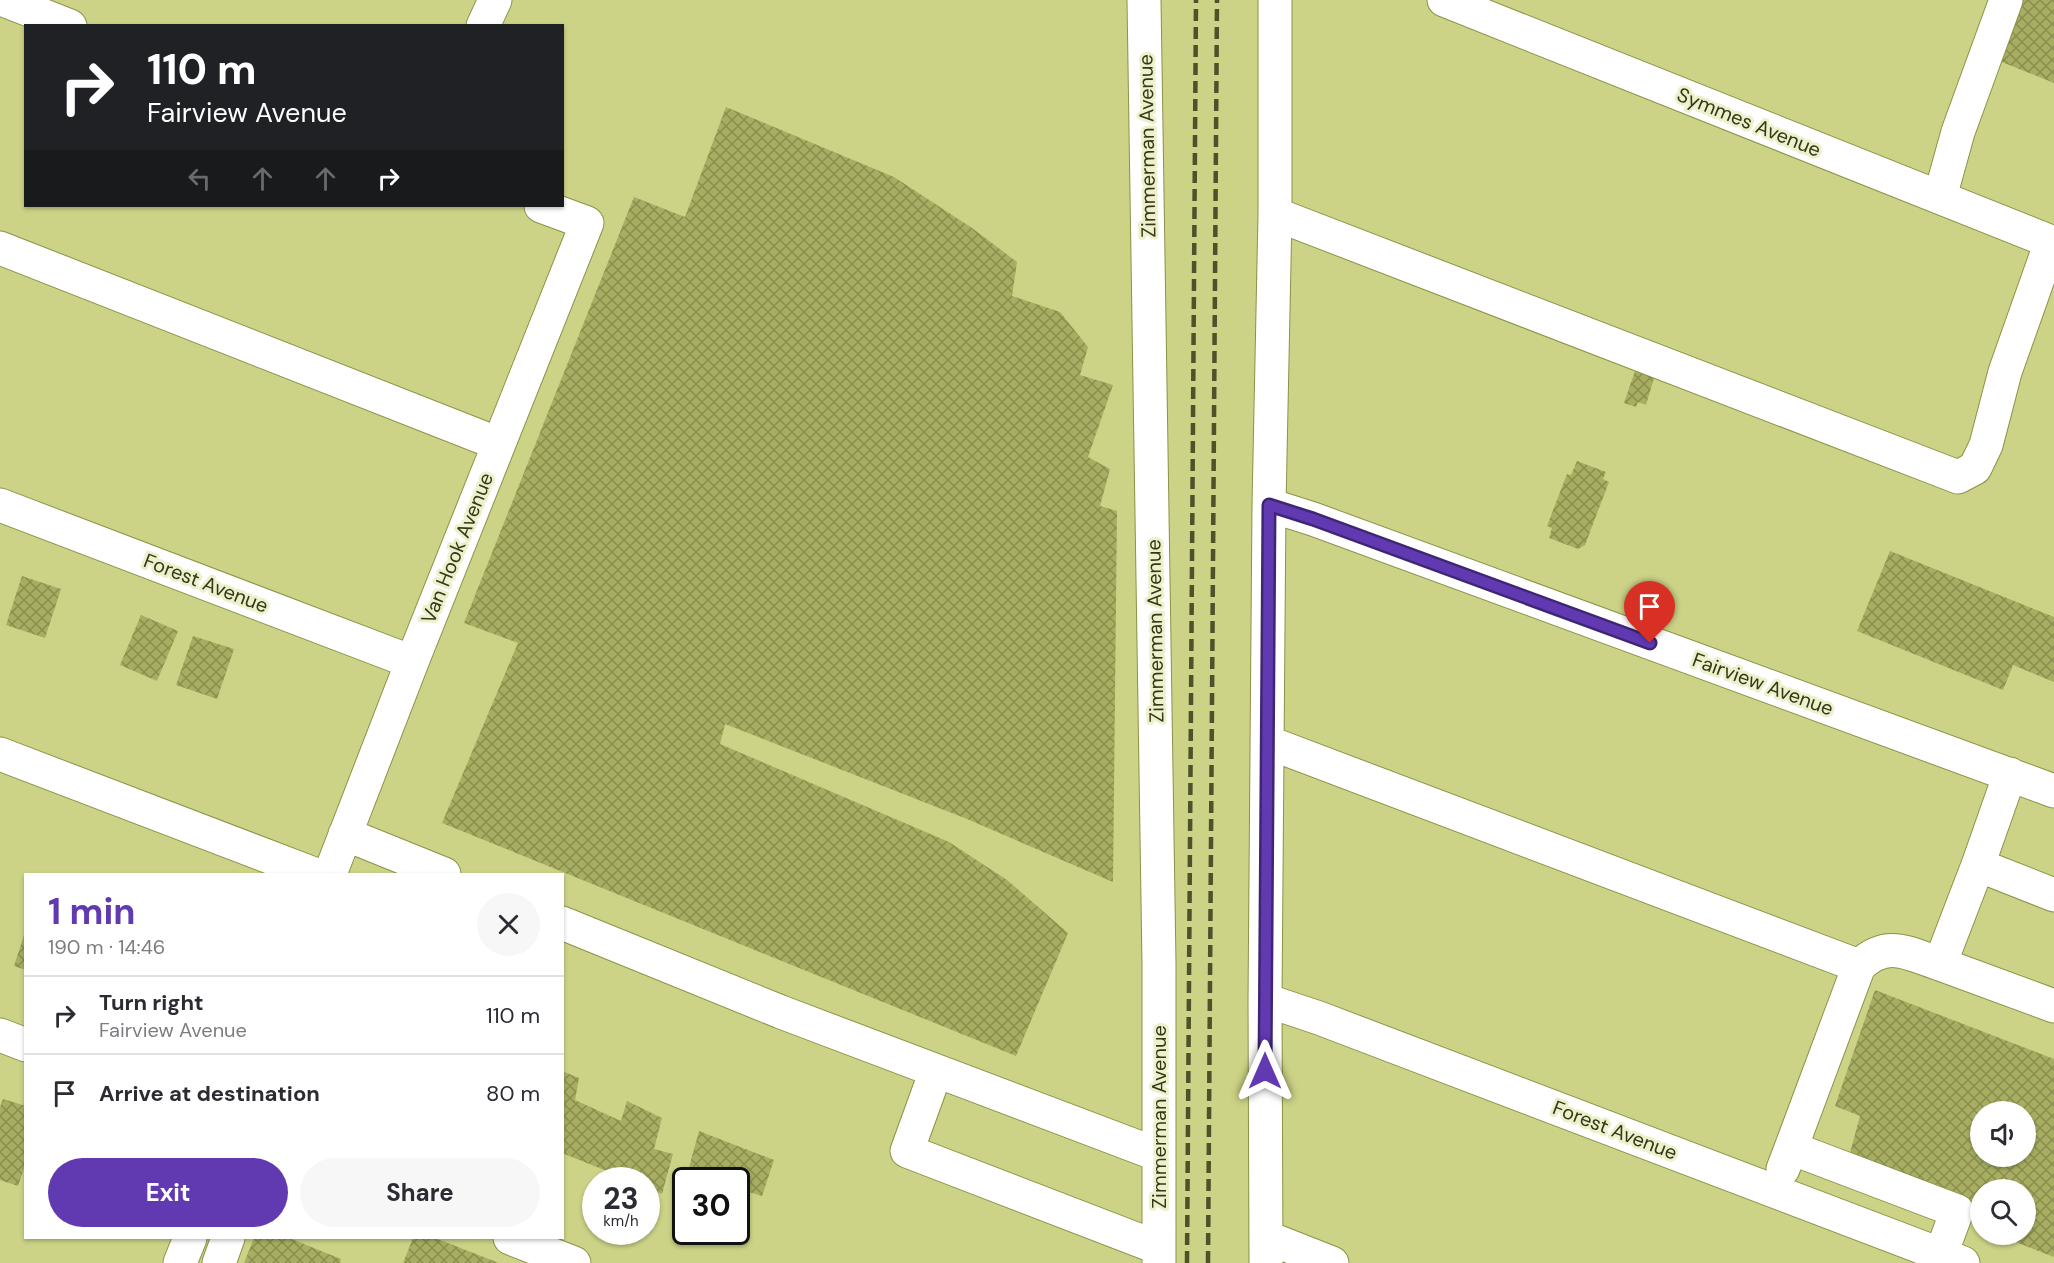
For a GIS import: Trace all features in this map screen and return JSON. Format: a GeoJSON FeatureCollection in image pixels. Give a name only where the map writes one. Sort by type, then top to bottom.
{"type":"FeatureCollection","features":[{"type":"Feature","properties":{"kind":"street"},"geometry":{"type":"LineString","coordinates":[[4,0],[65,24]]}},
{"type":"Feature","properties":{"kind":"street"},"geometry":{"type":"LineString","coordinates":[[484,24],[495,0]]}},
{"type":"Feature","properties":{"kind":"street","name":"Zimmerman Avenue"},"geometry":{"type":"LineString","coordinates":[[1144,0],[1156,764],[1159,1256]]}},
{"type":"Feature","properties":{"kind":"street"},"geometry":{"type":"LineString","coordinates":[[1275,0],[1275,214],[1269,505],[1265,1000],[1266,1250],[1332,1263]]}},
{"type":"Feature","properties":{"kind":"street","name":"Symmes Avenue"},"geometry":{"type":"LineString","coordinates":[[1444,0],[2053,243]]}},
{"type":"Feature","properties":{"kind":"street"},"geometry":{"type":"LineString","coordinates":[[1940,197],[1958,132],[2006,0]]}},
{"type":"Feature","properties":{"kind":"street","name":"Van Hook Avenue"},"geometry":{"type":"LineString","coordinates":[[330,873],[587,223],[544,207]]}},
{"type":"Feature","properties":{"kind":"street"},"geometry":{"type":"LineString","coordinates":[[1275,214],[1958,477],[1975,468],[1986,445],[2005,372],[2053,243]]}},
{"type":"Feature","properties":{"kind":"street"},"geometry":{"type":"LineString","coordinates":[[0,248],[499,444]]}},
{"type":"Feature","properties":{"kind":"street","name":"Forest Avenue"},"geometry":{"type":"LineString","coordinates":[[0,504],[412,662]]}},
{"type":"Feature","properties":{"kind":"street","name":"Fairview Avenue"},"geometry":{"type":"LineString","coordinates":[[1269,505],[1325,523],[2054,791]]}},
{"type":"Feature","properties":{"kind":"street"},"geometry":{"type":"LineString","coordinates":[[1267,742],[1859,966]]}},
{"type":"Feature","properties":{"kind":"street"},"geometry":{"type":"LineString","coordinates":[[0,754],[311,873]]}},
{"type":"Feature","properties":{"kind":"street"},"geometry":{"type":"LineString","coordinates":[[1940,964],[2010,774]]}},
{"type":"Feature","properties":{"kind":"street"},"geometry":{"type":"LineString","coordinates":[[345,834],[442,873]]}},
{"type":"Feature","properties":{"kind":"street"},"geometry":{"type":"LineString","coordinates":[[1978,865],[2054,895]]}},
{"type":"Feature","properties":{"kind":"street"},"geometry":{"type":"LineString","coordinates":[[564,924],[781,1012],[1159,1155]]}},
{"type":"Feature","properties":{"kind":"street"},"geometry":{"type":"LineString","coordinates":[[1774,1191],[1859,966],[1869,956],[1887,949],[1901,951],[2054,1006]]}},
{"type":"Feature","properties":{"kind":"street","name":"Forest Avenue"},"geometry":{"type":"LineString","coordinates":[[1265,1000],[1319,1018],[1952,1259]]}},
{"type":"Feature","properties":{"kind":"street"},"geometry":{"type":"LineString","coordinates":[[0,1035],[24,1044]]}},
{"type":"Feature","properties":{"kind":"street"},"geometry":{"type":"LineString","coordinates":[[936,1071],[907,1151],[1159,1256]]}},
{"type":"Feature","properties":{"kind":"street"},"geometry":{"type":"LineString","coordinates":[[1791,1148],[1957,1211],[1952,1259]]}},
{"type":"Feature","properties":{"kind":"street"},"geometry":{"type":"LineString","coordinates":[[180,1263],[190,1239]]}},
{"type":"Feature","properties":{"kind":"street"},"geometry":{"type":"LineString","coordinates":[[219,1263],[228,1239]]}},
{"type":"Feature","properties":{"kind":"street"},"geometry":{"type":"LineString","coordinates":[[513,1239],[574,1263]]}},
{"type":"Feature","properties":{"kind":"building"},"geometry":{"type":"Polygon","coordinates":[[[2021,0],[2054,0],[2054,83],[1997,60],[2021,0]]]}},
{"type":"Feature","properties":{"kind":"building"},"geometry":{"type":"Polygon","coordinates":[[[726,107],[894,177],[972,228],[1017,262],[1012,296],[1060,312],[1088,347],[1080,375],[1113,385],[1088,457],[1110,469],[1100,506],[1117,511],[1113,882],[967,819],[725,724],[720,744],[949,842],[1007,880],[1068,933],[1016,1056],[442,823],[518,643],[464,623],[634,197],[685,217],[726,107]]]}},
{"type":"Feature","properties":{"kind":"building"},"geometry":{"type":"Polygon","coordinates":[[[1635,371],[1654,378],[1646,405],[1638,402],[1636,407],[1624,403],[1635,371]]]}},
{"type":"Feature","properties":{"kind":"building"},"geometry":{"type":"Polygon","coordinates":[[[1577,461],[1606,472],[1603,479],[1609,482],[1585,545],[1578,549],[1549,538],[1552,528],[1547,526],[1567,474],[1571,475],[1577,461]]]}},
{"type":"Feature","properties":{"kind":"building"},"geometry":{"type":"Polygon","coordinates":[[[1890,551],[2054,617],[2054,682],[2013,665],[2003,690],[1857,631],[1890,551]]]}},
{"type":"Feature","properties":{"kind":"building"},"geometry":{"type":"Polygon","coordinates":[[[22,576],[61,589],[45,638],[6,625],[22,576]]]}},
{"type":"Feature","properties":{"kind":"building"},"geometry":{"type":"Polygon","coordinates":[[[141,615],[178,631],[157,681],[120,665],[141,615]]]}},
{"type":"Feature","properties":{"kind":"building"},"geometry":{"type":"Polygon","coordinates":[[[193,636],[234,649],[217,699],[176,685],[193,636]]]}},
{"type":"Feature","properties":{"kind":"building"},"geometry":{"type":"Polygon","coordinates":[[[24,935],[24,969],[14,966],[24,935]]]}},
{"type":"Feature","properties":{"kind":"building"},"geometry":{"type":"Polygon","coordinates":[[[1875,990],[2054,1059],[2054,1257],[2023,1245],[2036,1245],[2036,1179],[1970,1179],[1970,1201],[1850,1153],[1860,1116],[1835,1106],[1875,990]]]}},
{"type":"Feature","properties":{"kind":"building"},"geometry":{"type":"Polygon","coordinates":[[[564,1072],[579,1078],[575,1100],[621,1121],[627,1101],[662,1118],[654,1149],[673,1154],[662,1194],[660,1193],[660,1167],[597,1167],[564,1154],[564,1072]]]}},
{"type":"Feature","properties":{"kind":"building"},"geometry":{"type":"Polygon","coordinates":[[[3,1099],[24,1105],[24,1169],[18,1186],[0,1180],[0,1107],[3,1099]]]}},
{"type":"Feature","properties":{"kind":"building"},"geometry":{"type":"Polygon","coordinates":[[[699,1131],[774,1160],[762,1196],[750,1192],[750,1167],[689,1167],[699,1131]]]}},
{"type":"Feature","properties":{"kind":"building"},"geometry":{"type":"Polygon","coordinates":[[[254,1239],[291,1239],[341,1259],[340,1263],[244,1263],[254,1239]]]}},
{"type":"Feature","properties":{"kind":"building"},"geometry":{"type":"Polygon","coordinates":[[[413,1239],[438,1239],[499,1263],[403,1263],[413,1239]]]}},
{"type":"Feature","properties":{"kind":"railway"},"geometry":{"type":"LineString","coordinates":[[1187,1263],[1196,0]]}},
{"type":"Feature","properties":{"kind":"railway"},"geometry":{"type":"LineString","coordinates":[[1208,1263],[1217,0]]}},
{"type":"Feature","properties":{"kind":"route"},"geometry":{"type":"LineString","coordinates":[[1265,1071],[1269,505],[1313,519],[1650,643]]}}]}
